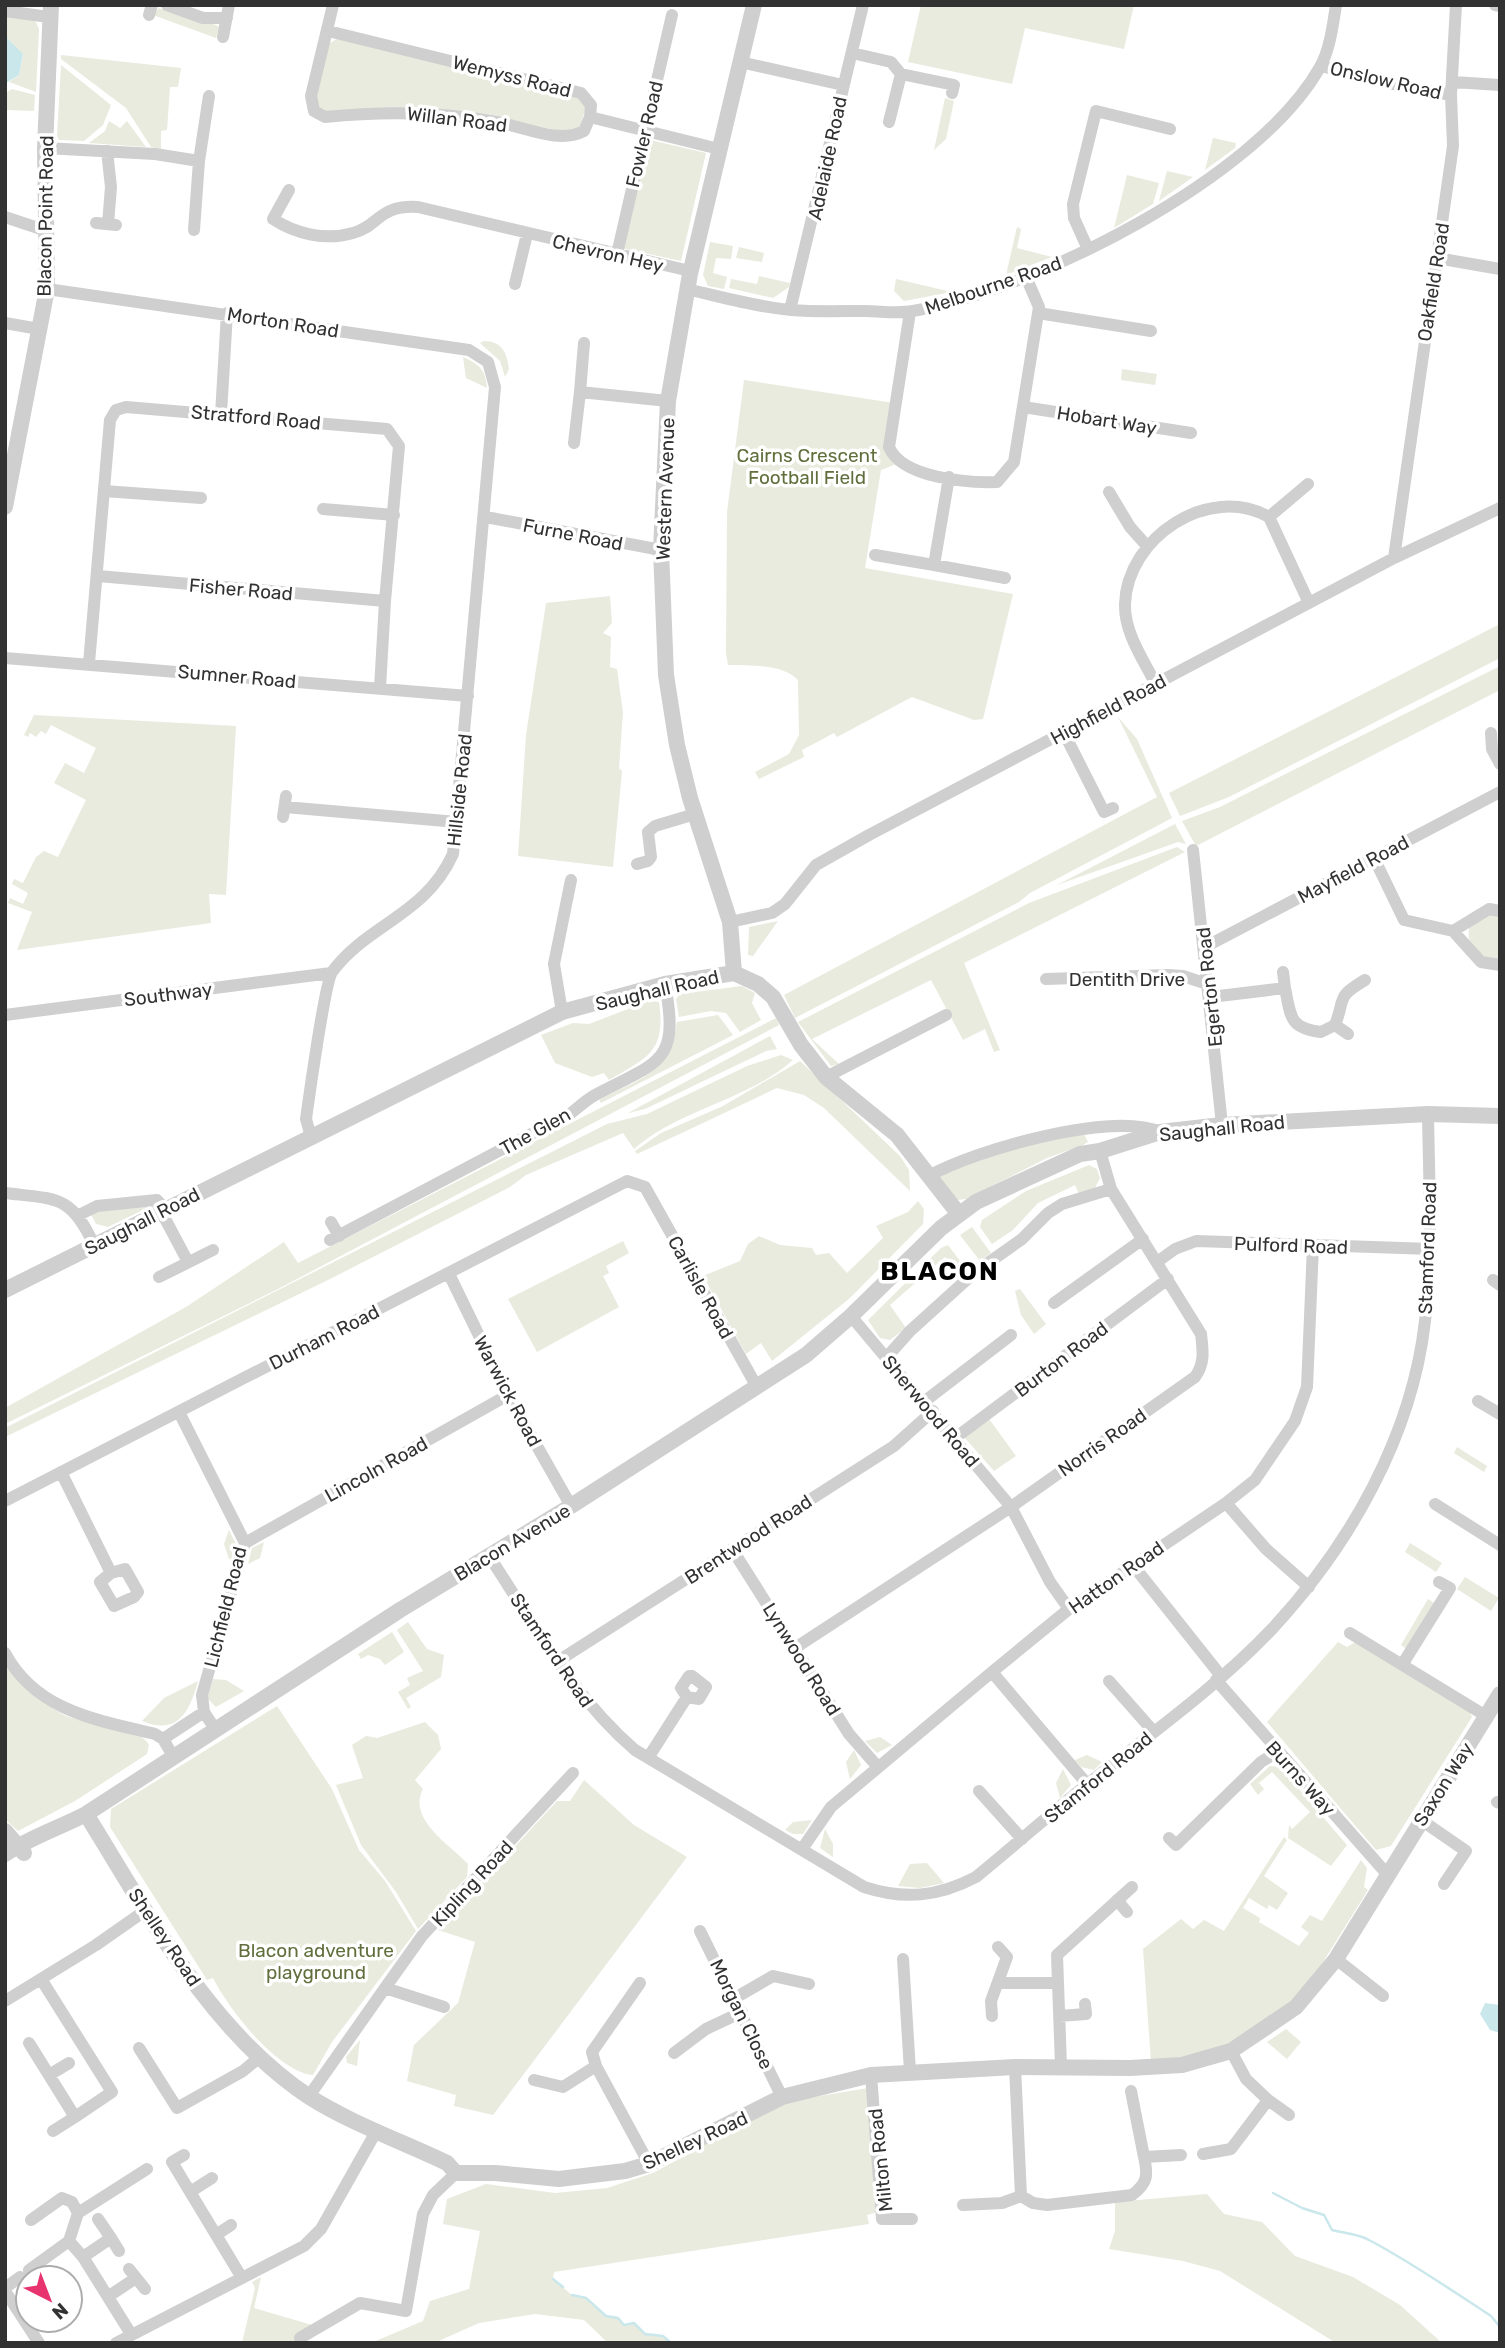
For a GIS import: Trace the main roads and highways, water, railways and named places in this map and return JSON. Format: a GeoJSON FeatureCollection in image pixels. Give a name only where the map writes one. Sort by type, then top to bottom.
{"type":"FeatureCollection","features":[{"type":"Feature","properties":{"kind":"water"},"geometry":{"type":"Polygon","coordinates":[[[5,36],[23,54],[19,75],[6,83],[5,36]]]}},
{"type":"Feature","properties":{"kind":"water"},"geometry":{"type":"Polygon","coordinates":[[[1485,2003],[1500,2005],[1500,2033],[1490,2030],[1480,2014],[1485,2003]]]}},
{"type":"Feature","properties":{"kind":"waterway"},"geometry":{"type":"LineString","coordinates":[[1273,2193],[1302,2208],[1324,2215],[1332,2230],[1365,2238],[1431,2276],[1491,2316],[1500,2327]]}},
{"type":"Feature","properties":{"kind":"waterway"},"geometry":{"type":"LineString","coordinates":[[553,2279],[563,2287]]}},
{"type":"Feature","properties":{"kind":"waterway"},"geometry":{"type":"LineString","coordinates":[[572,2295],[586,2298],[606,2316],[618,2318],[624,2325],[634,2323],[645,2334],[663,2336],[671,2343]]}},
{"type":"Feature","properties":{"kind":"district","name":"BLACON"},"geometry":{"type":"Point","coordinates":[940,1271]}},
{"type":"Feature","properties":{"kind":"park label","name":"Cairns Crescent Football Field"},"geometry":{"type":"Point","coordinates":[807,466]}},
{"type":"Feature","properties":{"kind":"park label","name":"Blacon adventure playground"},"geometry":{"type":"Point","coordinates":[316,1961]}}]}
